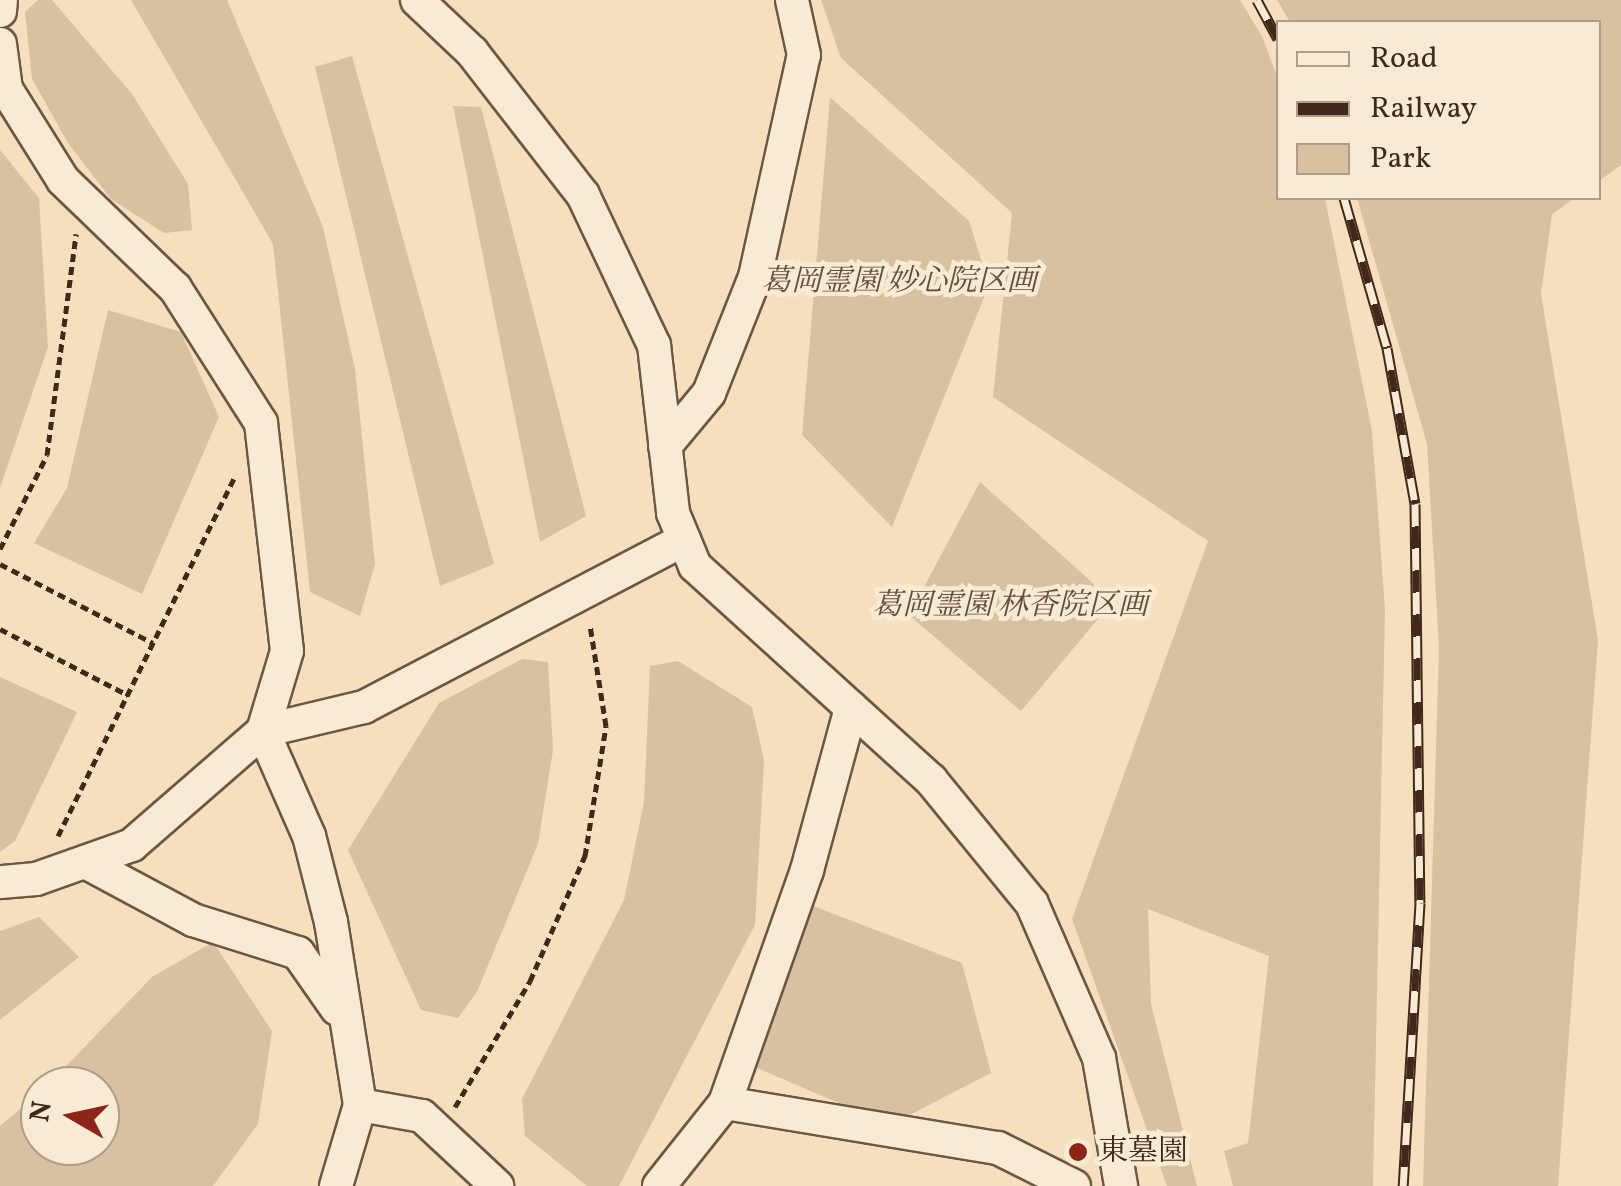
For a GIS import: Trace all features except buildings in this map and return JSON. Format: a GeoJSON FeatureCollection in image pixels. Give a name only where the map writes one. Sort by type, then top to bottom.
{"type":"FeatureCollection","features":[{"type":"Feature","properties":{"kind":"street"},"geometry":{"type":"LineString","coordinates":[[0,11],[1,0]]}},
{"type":"Feature","properties":{"kind":"street"},"geometry":{"type":"LineString","coordinates":[[416,0],[472,52],[583,195],[654,345],[665,446],[684,540],[695,566],[931,780],[1032,904],[1099,1058],[1121,1186]]}},
{"type":"Feature","properties":{"kind":"street"},"geometry":{"type":"LineString","coordinates":[[665,446],[709,393],[754,277],[804,55],[792,0]]}},
{"type":"Feature","properties":{"kind":"street"},"geometry":{"type":"LineString","coordinates":[[1,53],[6,89],[80,196],[175,288],[261,423],[287,650],[263,731],[309,836],[360,1105],[336,1186]]}},
{"type":"Feature","properties":{"kind":"street"},"geometry":{"type":"LineString","coordinates":[[0,882],[36,880],[132,845],[263,731],[364,706],[496,634],[583,600],[684,540]]}},
{"type":"Feature","properties":{"kind":"street"},"geometry":{"type":"LineString","coordinates":[[659,1186],[725,1103],[808,870],[851,708]]}},
{"type":"Feature","properties":{"kind":"street"},"geometry":{"type":"LineString","coordinates":[[86,862],[193,920],[298,953],[340,1013]]}},
{"type":"Feature","properties":{"kind":"street"},"geometry":{"type":"LineString","coordinates":[[725,1103],[998,1148],[1074,1186]]}},
{"type":"Feature","properties":{"kind":"street"},"geometry":{"type":"LineString","coordinates":[[360,1105],[422,1116],[497,1186]]}},
{"type":"Feature","properties":{"kind":"path"},"geometry":{"type":"LineString","coordinates":[[0,550],[47,454],[80,196]]}},
{"type":"Feature","properties":{"kind":"path"},"geometry":{"type":"LineString","coordinates":[[36,880],[236,474]]}},
{"type":"Feature","properties":{"kind":"path"},"geometry":{"type":"LineString","coordinates":[[0,564],[153,644]]}},
{"type":"Feature","properties":{"kind":"path"},"geometry":{"type":"LineString","coordinates":[[442,1132],[530,980],[586,856],[606,726],[583,600]]}},
{"type":"Feature","properties":{"kind":"path"},"geometry":{"type":"LineString","coordinates":[[0,629],[128,694]]}},
{"type":"Feature","properties":{"kind":"green space"},"geometry":{"type":"Polygon","coordinates":[[[38,0],[52,0],[132,94],[188,184],[192,230],[164,233],[111,199],[68,143],[32,79],[25,12],[38,0]]]}},
{"type":"Feature","properties":{"kind":"green space"},"geometry":{"type":"Polygon","coordinates":[[[131,0],[227,0],[323,227],[355,369],[375,564],[360,616],[310,592],[273,244],[131,0]]]}},
{"type":"Feature","properties":{"kind":"green space"},"geometry":{"type":"Polygon","coordinates":[[[821,0],[1240,0],[1262,36],[1276,74],[1276,200],[1325,200],[1372,431],[1385,609],[1373,1186],[1233,1186],[1224,1151],[1248,1143],[1269,956],[1148,909],[1151,1004],[1197,1186],[1167,1186],[1072,919],[1208,541],[993,397],[1012,213],[841,58],[821,0]]]}},
{"type":"Feature","properties":{"kind":"green space"},"geometry":{"type":"Polygon","coordinates":[[[1277,0],[1621,0],[1621,165],[1601,180],[1601,20],[1289,20],[1277,0]]]}},
{"type":"Feature","properties":{"kind":"green space"},"geometry":{"type":"Polygon","coordinates":[[[352,56],[494,564],[440,586],[315,67],[352,56]]]}},
{"type":"Feature","properties":{"kind":"green space","name":"葛岡霊園 妙心院区画"},"geometry":{"type":"Polygon","coordinates":[[[830,97],[969,221],[989,285],[892,527],[802,435],[830,97]]]}},
{"type":"Feature","properties":{"kind":"green space"},"geometry":{"type":"Polygon","coordinates":[[[453,106],[481,107],[586,516],[540,542],[453,106]]]}},
{"type":"Feature","properties":{"kind":"green space"},"geometry":{"type":"Polygon","coordinates":[[[0,150],[39,198],[48,347],[0,488],[0,150]]]}},
{"type":"Feature","properties":{"kind":"green space"},"geometry":{"type":"Polygon","coordinates":[[[1358,200],[1572,200],[1552,214],[1541,294],[1598,640],[1558,1186],[1423,1186],[1439,646],[1427,444],[1358,200]]]}},
{"type":"Feature","properties":{"kind":"green space"},"geometry":{"type":"Polygon","coordinates":[[[108,310],[181,332],[219,417],[142,594],[34,543],[67,488],[108,310]]]}},
{"type":"Feature","properties":{"kind":"green space","name":"葛岡霊園 林香院区画"},"geometry":{"type":"Polygon","coordinates":[[[980,482],[1113,601],[1021,711],[909,615],[980,482]]]}},
{"type":"Feature","properties":{"kind":"green space"},"geometry":{"type":"Polygon","coordinates":[[[522,659],[548,662],[553,750],[538,844],[477,992],[458,1018],[421,1010],[348,850],[439,703],[522,659]]]}},
{"type":"Feature","properties":{"kind":"green space"},"geometry":{"type":"Polygon","coordinates":[[[678,661],[752,707],[764,760],[755,925],[619,1186],[587,1186],[525,1136],[522,1099],[624,900],[644,802],[650,666],[678,661]]]}},
{"type":"Feature","properties":{"kind":"green space"},"geometry":{"type":"Polygon","coordinates":[[[0,677],[77,712],[15,841],[0,852],[0,677]]]}},
{"type":"Feature","properties":{"kind":"green space"},"geometry":{"type":"Polygon","coordinates":[[[808,904],[962,963],[991,1073],[890,1125],[750,1065],[808,904]]]}},
{"type":"Feature","properties":{"kind":"green space"},"geometry":{"type":"Polygon","coordinates":[[[39,917],[79,957],[0,1020],[0,931],[39,917]]]}},
{"type":"Feature","properties":{"kind":"green space"},"geometry":{"type":"Polygon","coordinates":[[[213,942],[272,1031],[258,1124],[213,1186],[0,1186],[0,1126],[20,1109],[20,1166],[120,1166],[120,1066],[66,1066],[152,977],[213,942]]]}},
{"type":"Feature","properties":{"kind":"railway"},"geometry":{"type":"LineString","coordinates":[[1257,0],[1276,35]]}},
{"type":"Feature","properties":{"kind":"railway"},"geometry":{"type":"LineString","coordinates":[[1345,200],[1387,348],[1415,504],[1420,903],[1403,1186]]}},
{"type":"Feature","properties":{"kind":"place","name":"東墓園"},"geometry":{"type":"Point","coordinates":[1078,1152]}}]}
